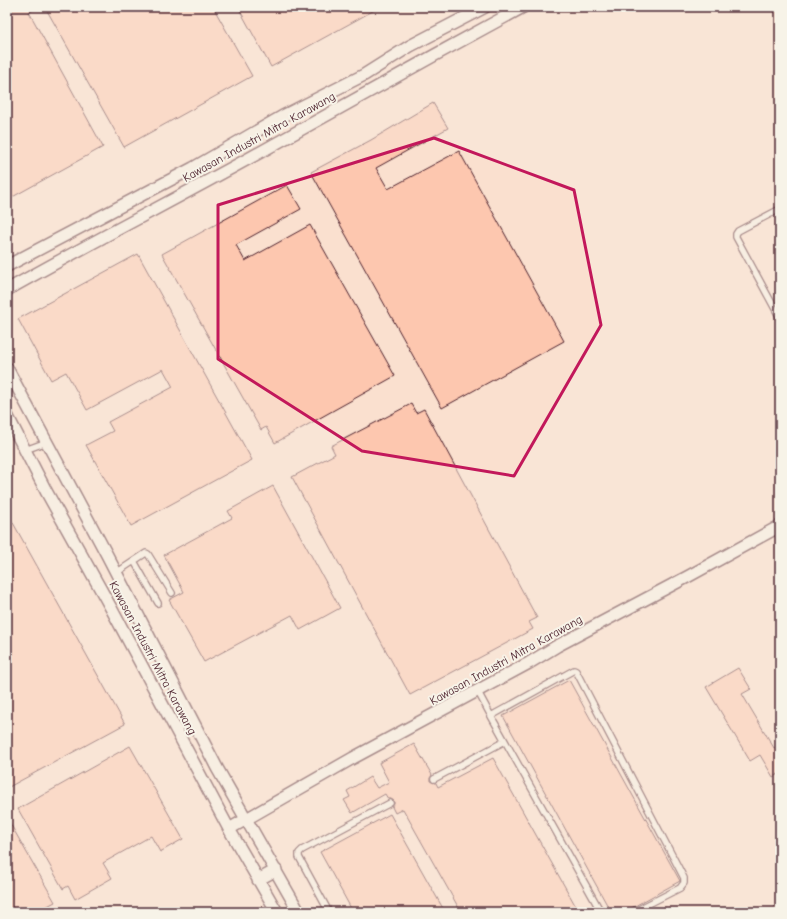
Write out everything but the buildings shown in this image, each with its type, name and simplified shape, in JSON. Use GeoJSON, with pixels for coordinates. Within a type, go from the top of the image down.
{"type":"FeatureCollection","features":[{"type":"Feature","properties":{"kind":"street","name":"Kawasan Industri Mitra Karawang"},"geometry":{"type":"LineString","coordinates":[[7,266],[193,168],[283,116],[364,75],[410,46],[485,7]]}},
{"type":"Feature","properties":{"kind":"street","name":"Kawasan Industri Mitra Karawang"},"geometry":{"type":"LineString","coordinates":[[7,290],[65,257],[275,144],[420,62],[523,7]]}},
{"type":"Feature","properties":{"kind":"street","name":"Kawasan Industri Mitra Karawang"},"geometry":{"type":"LineString","coordinates":[[7,368],[116,573],[216,768],[299,912]]}},
{"type":"Feature","properties":{"kind":"street","name":"Kawasan Industri Mitra Karawang"},"geometry":{"type":"LineString","coordinates":[[7,415],[46,490],[276,912]]}},
{"type":"Feature","properties":{"kind":"street","name":"Kawasan Industri Mitra Karawang"},"geometry":{"type":"LineString","coordinates":[[247,820],[353,758],[780,526]]}},
{"type":"Feature","properties":{"kind":"street"},"geometry":{"type":"LineString","coordinates":[[230,829],[247,820]]}},
{"type":"Feature","properties":{"kind":"street"},"geometry":{"type":"LineString","coordinates":[[258,880],[276,870]]}},
{"type":"Feature","properties":{"kind":"lane"},"geometry":{"type":"LineString","coordinates":[[780,209],[738,231],[736,234],[736,237],[780,318]]}},
{"type":"Feature","properties":{"kind":"lane"},"geometry":{"type":"LineString","coordinates":[[25,450],[47,442]]}},
{"type":"Feature","properties":{"kind":"lane"},"geometry":{"type":"LineString","coordinates":[[116,573],[146,553],[172,593]]}},
{"type":"Feature","properties":{"kind":"lane"},"geometry":{"type":"LineString","coordinates":[[134,561],[158,603]]}},
{"type":"Feature","properties":{"kind":"lane"},"geometry":{"type":"LineString","coordinates":[[491,716],[574,670],[576,671],[684,878],[684,883],[680,888],[633,912]]}},
{"type":"Feature","properties":{"kind":"lane"},"geometry":{"type":"LineString","coordinates":[[477,690],[602,912]]}},
{"type":"Feature","properties":{"kind":"lane"},"geometry":{"type":"LineString","coordinates":[[434,779],[505,741]]}},
{"type":"Feature","properties":{"kind":"lane"},"geometry":{"type":"LineString","coordinates":[[329,912],[299,857],[299,854],[302,850],[390,803]]}},
{"type":"Feature","properties":{"kind":"highlighted area"},"geometry":{"type":"Polygon","coordinates":[[[434,138],[574,190],[601,325],[514,476],[362,451],[218,359],[218,205],[434,138]]]}},
{"type":"Feature","properties":{"kind":"shaded area"},"geometry":{"type":"Polygon","coordinates":[[[7,7],[780,7],[780,912],[7,912],[7,7]]]}}]}
